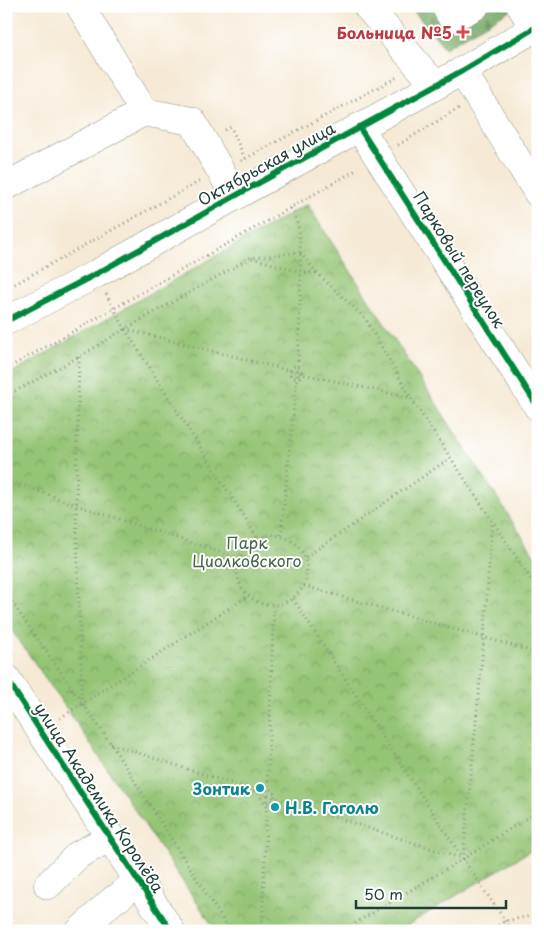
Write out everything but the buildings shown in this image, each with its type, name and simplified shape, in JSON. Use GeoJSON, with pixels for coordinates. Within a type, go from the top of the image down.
{"type":"FeatureCollection","features":[{"type":"Feature","properties":{"kind":"street"},"geometry":{"type":"LineString","coordinates":[[80,6],[144,112]]}},
{"type":"Feature","properties":{"kind":"street"},"geometry":{"type":"LineString","coordinates":[[367,6],[435,85]]}},
{"type":"Feature","properties":{"kind":"street"},"geometry":{"type":"LineString","coordinates":[[445,6],[452,18],[475,6]]}},
{"type":"Feature","properties":{"kind":"street"},"geometry":{"type":"LineString","coordinates":[[521,6],[537,26]]}},
{"type":"Feature","properties":{"kind":"street","name":"Октябрьская улица"},"geometry":{"type":"LineString","coordinates":[[6,321],[96,274],[462,71],[537,26]]}},
{"type":"Feature","properties":{"kind":"street"},"geometry":{"type":"LineString","coordinates":[[462,71],[538,193]]}},
{"type":"Feature","properties":{"kind":"street"},"geometry":{"type":"LineString","coordinates":[[6,186],[144,112],[192,121],[235,196]]}},
{"type":"Feature","properties":{"kind":"street","name":"Парковый переулок"},"geometry":{"type":"LineString","coordinates":[[360,127],[538,407]]}},
{"type":"Feature","properties":{"kind":"street","name":"улица Академика Королёва"},"geometry":{"type":"LineString","coordinates":[[6,678],[171,931]]}},
{"type":"Feature","properties":{"kind":"street"},"geometry":{"type":"LineString","coordinates":[[48,885],[78,856],[111,837]]}},
{"type":"Feature","properties":{"kind":"street"},"geometry":{"type":"LineString","coordinates":[[80,931],[138,880]]}},
{"type":"Feature","properties":{"kind":"path"},"geometry":{"type":"LineString","coordinates":[[6,369],[379,157],[478,96]]}},
{"type":"Feature","properties":{"kind":"path"},"geometry":{"type":"LineString","coordinates":[[281,535],[298,366],[301,272],[300,230],[290,208]]}},
{"type":"Feature","properties":{"kind":"path"},"geometry":{"type":"LineString","coordinates":[[6,396],[79,357],[250,258],[300,252]]}},
{"type":"Feature","properties":{"kind":"path"},"geometry":{"type":"LineString","coordinates":[[300,252],[317,274],[365,318],[411,398],[538,590]]}},
{"type":"Feature","properties":{"kind":"path"},"geometry":{"type":"LineString","coordinates":[[250,258],[301,272],[317,274]]}},
{"type":"Feature","properties":{"kind":"path"},"geometry":{"type":"LineString","coordinates":[[114,309],[257,537]]}},
{"type":"Feature","properties":{"kind":"path"},"geometry":{"type":"LineString","coordinates":[[125,329],[290,371],[411,398]]}},
{"type":"Feature","properties":{"kind":"path"},"geometry":{"type":"LineString","coordinates":[[79,357],[76,505],[82,703]]}},
{"type":"Feature","properties":{"kind":"path"},"geometry":{"type":"LineString","coordinates":[[290,371],[294,366],[298,366]]}},
{"type":"Feature","properties":{"kind":"path"},"geometry":{"type":"LineString","coordinates":[[298,366],[303,370],[303,374]]}},
{"type":"Feature","properties":{"kind":"path"},"geometry":{"type":"LineString","coordinates":[[290,371],[290,375],[296,378],[303,374]]}},
{"type":"Feature","properties":{"kind":"path"},"geometry":{"type":"LineString","coordinates":[[306,557],[450,458]]}},
{"type":"Feature","properties":{"kind":"path"},"geometry":{"type":"LineString","coordinates":[[6,479],[76,505],[238,558]]}},
{"type":"Feature","properties":{"kind":"path"},"geometry":{"type":"LineString","coordinates":[[463,859],[484,638],[492,521]]}},
{"type":"Feature","properties":{"kind":"path"},"geometry":{"type":"LineString","coordinates":[[269,534],[281,535],[296,543],[306,557],[308,572],[304,586],[293,599],[274,606],[260,604],[248,596],[240,585],[236,572],[238,558],[245,546],[257,537],[269,534]]}},
{"type":"Feature","properties":{"kind":"path"},"geometry":{"type":"LineString","coordinates":[[304,586],[538,653]]}},
{"type":"Feature","properties":{"kind":"path"},"geometry":{"type":"LineString","coordinates":[[6,594],[111,744],[230,931]]}},
{"type":"Feature","properties":{"kind":"path"},"geometry":{"type":"LineString","coordinates":[[69,712],[248,596]]}},
{"type":"Feature","properties":{"kind":"path"},"geometry":{"type":"LineString","coordinates":[[293,599],[512,931]]}},
{"type":"Feature","properties":{"kind":"path"},"geometry":{"type":"LineString","coordinates":[[262,931],[274,606]]}},
{"type":"Feature","properties":{"kind":"path"},"geometry":{"type":"LineString","coordinates":[[111,744],[463,859]]}},
{"type":"Feature","properties":{"kind":"path"},"geometry":{"type":"LineString","coordinates":[[261,793],[267,789]]}},
{"type":"Feature","properties":{"kind":"path"},"geometry":{"type":"LineString","coordinates":[[267,789],[273,792],[274,798],[272,802],[267,803]]}},
{"type":"Feature","properties":{"kind":"path"},"geometry":{"type":"LineString","coordinates":[[261,793],[262,799],[267,803]]}},
{"type":"Feature","properties":{"kind":"path"},"geometry":{"type":"LineString","coordinates":[[342,931],[463,859],[538,811]]}},
{"type":"Feature","properties":{"kind":"path"},"geometry":{"type":"LineString","coordinates":[[490,931],[505,921],[537,915],[537,931]]}},
{"type":"Feature","properties":{"kind":"green space"},"geometry":{"type":"Polygon","coordinates":[[[409,6],[517,6],[445,48],[409,6]]]}},
{"type":"Feature","properties":{"kind":"green space","name":"Парк Циолковского"},"geometry":{"type":"Polygon","coordinates":[[[307,204],[538,561],[538,846],[398,931],[216,931],[69,712],[6,622],[6,376],[307,204]]]}},
{"type":"Feature","properties":{"kind":"cycle path"},"geometry":{"type":"LineString","coordinates":[[6,321],[96,274],[462,71],[538,26]]}},
{"type":"Feature","properties":{"kind":"cycle path"},"geometry":{"type":"LineString","coordinates":[[359,127],[538,407]]}},
{"type":"Feature","properties":{"kind":"cycle path"},"geometry":{"type":"LineString","coordinates":[[6,678],[171,931]]}},
{"type":"Feature","properties":{"kind":"place","name":"Больница №5"},"geometry":{"type":"Point","coordinates":[463,32]}},
{"type":"Feature","properties":{"kind":"place","name":"Зонтик"},"geometry":{"type":"Point","coordinates":[260,788]}},
{"type":"Feature","properties":{"kind":"place","name":"Н.В. Гоголю"},"geometry":{"type":"Point","coordinates":[275,807]}}]}
